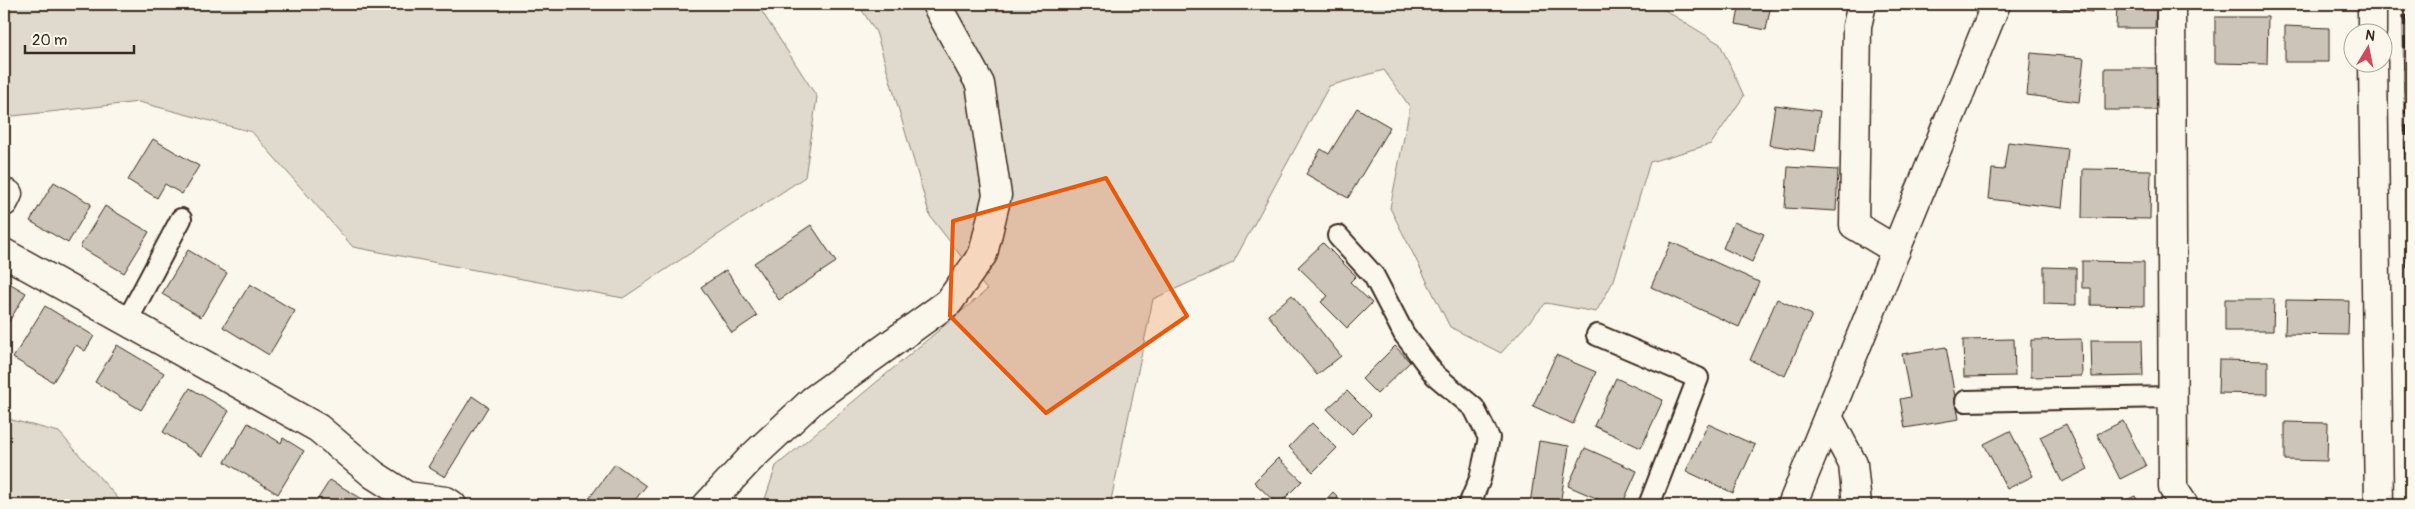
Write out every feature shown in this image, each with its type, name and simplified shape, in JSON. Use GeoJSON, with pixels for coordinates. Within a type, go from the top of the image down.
{"type":"FeatureCollection","features":[{"type":"Feature","properties":{"kind":"street"},"geometry":{"type":"LineString","coordinates":[[707,505],[750,459],[813,400],[948,302],[983,254],[996,195],[980,84],[936,4]]}},
{"type":"Feature","properties":{"kind":"street"},"geometry":{"type":"LineString","coordinates":[[1862,4],[1857,26],[1854,225],[1896,250]]}},
{"type":"Feature","properties":{"kind":"street"},"geometry":{"type":"LineString","coordinates":[[1792,505],[1996,4]]}},
{"type":"Feature","properties":{"kind":"street"},"geometry":{"type":"LineString","coordinates":[[2170,4],[2174,396],[2173,488],[2184,505]]}},
{"type":"Feature","properties":{"kind":"street"},"geometry":{"type":"LineString","coordinates":[[2372,4],[2372,22]]}},
{"type":"Feature","properties":{"kind":"street"},"geometry":{"type":"LineString","coordinates":[[2373,72],[2379,505]]}},
{"type":"Feature","properties":{"kind":"street"},"geometry":{"type":"LineString","coordinates":[[4,253],[318,428],[374,475],[407,496],[446,500],[452,505]]}},
{"type":"Feature","properties":{"kind":"street"},"geometry":{"type":"LineString","coordinates":[[1828,417],[1853,464],[1857,505]]}},
{"type":"Feature","properties":{"kind":"lane"},"geometry":{"type":"LineString","coordinates":[[126,321],[182,219]]}},
{"type":"Feature","properties":{"kind":"lane"},"geometry":{"type":"LineString","coordinates":[[1338,236],[1374,276],[1404,334],[1435,375],[1474,408],[1488,438],[1480,479],[1469,505]]}},
{"type":"Feature","properties":{"kind":"lane"},"geometry":{"type":"LineString","coordinates":[[1597,335],[1698,378],[1648,505]]}},
{"type":"Feature","properties":{"kind":"lane"},"geometry":{"type":"LineString","coordinates":[[1966,401],[2174,396]]}},
{"type":"Feature","properties":{"kind":"highlighted area"},"geometry":{"type":"Polygon","coordinates":[[[1106,178],[1187,316],[1046,413],[950,316],[953,221],[1106,178]]]}},
{"type":"Feature","properties":{"kind":"shaded area"},"geometry":{"type":"Polygon","coordinates":[[[4,4],[757,4],[817,97],[805,177],[623,298],[353,247],[252,132],[139,102],[4,117],[4,4]]]}},
{"type":"Feature","properties":{"kind":"shaded area"},"geometry":{"type":"Polygon","coordinates":[[[858,4],[1655,4],[1720,44],[1744,96],[1711,144],[1650,162],[1614,280],[1596,312],[1546,303],[1501,353],[1450,327],[1390,208],[1410,107],[1384,70],[1329,86],[1233,263],[1153,299],[1110,505],[763,505],[776,466],[987,290],[930,216],[876,32],[858,4]]]}},
{"type":"Feature","properties":{"kind":"shaded area"},"geometry":{"type":"Polygon","coordinates":[[[4,418],[59,432],[124,505],[4,505],[4,418]]]}},
{"type":"Feature","properties":{"kind":"building"},"geometry":{"type":"Polygon","coordinates":[[[1740,4],[1771,4],[1766,30],[1736,24],[1740,4]]]}},
{"type":"Feature","properties":{"kind":"building"},"geometry":{"type":"Polygon","coordinates":[[[2060,4],[2092,4],[2092,12],[2060,8],[2060,4]]]}},
{"type":"Feature","properties":{"kind":"building"},"geometry":{"type":"Polygon","coordinates":[[[2117,4],[2156,4],[2155,28],[2116,28],[2117,4]]]}},
{"type":"Feature","properties":{"kind":"building"},"geometry":{"type":"Polygon","coordinates":[[[2215,17],[2268,17],[2267,64],[2215,63],[2215,17]]]}},
{"type":"Feature","properties":{"kind":"building"},"geometry":{"type":"Polygon","coordinates":[[[2285,26],[2329,28],[2329,62],[2285,62],[2285,26]]]}},
{"type":"Feature","properties":{"kind":"building"},"geometry":{"type":"Polygon","coordinates":[[[2031,53],[2084,58],[2079,102],[2027,95],[2031,53]]]}},
{"type":"Feature","properties":{"kind":"building"},"geometry":{"type":"Polygon","coordinates":[[[2105,68],[2158,68],[2157,110],[2105,110],[2105,68]]]}},
{"type":"Feature","properties":{"kind":"building"},"geometry":{"type":"Polygon","coordinates":[[[1775,105],[1820,111],[1815,151],[1769,145],[1775,105]]]}},
{"type":"Feature","properties":{"kind":"building"},"geometry":{"type":"Polygon","coordinates":[[[1357,108],[1390,127],[1348,198],[1306,174],[1321,149],[1329,154],[1357,108]]]}},
{"type":"Feature","properties":{"kind":"building"},"geometry":{"type":"Polygon","coordinates":[[[153,139],[199,166],[182,194],[165,184],[157,198],[128,180],[153,139]]]}},
{"type":"Feature","properties":{"kind":"building"},"geometry":{"type":"Polygon","coordinates":[[[2008,142],[2068,149],[2062,208],[1989,199],[1992,169],[2004,170],[2008,142]]]}},
{"type":"Feature","properties":{"kind":"building"},"geometry":{"type":"Polygon","coordinates":[[[1788,167],[1838,170],[1836,211],[1785,208],[1788,167]]]}},
{"type":"Feature","properties":{"kind":"building"},"geometry":{"type":"Polygon","coordinates":[[[2083,169],[2151,170],[2150,219],[2082,218],[2083,169]]]}},
{"type":"Feature","properties":{"kind":"building"},"geometry":{"type":"Polygon","coordinates":[[[54,182],[91,204],[68,243],[30,221],[54,182]]]}},
{"type":"Feature","properties":{"kind":"building"},"geometry":{"type":"Polygon","coordinates":[[[105,206],[149,232],[124,273],[80,247],[105,206]]]}},
{"type":"Feature","properties":{"kind":"building"},"geometry":{"type":"Polygon","coordinates":[[[1734,222],[1764,234],[1752,262],[1723,248],[1734,222]]]}},
{"type":"Feature","properties":{"kind":"building"},"geometry":{"type":"Polygon","coordinates":[[[811,225],[836,262],[779,300],[754,263],[811,225]]]}},
{"type":"Feature","properties":{"kind":"building"},"geometry":{"type":"Polygon","coordinates":[[[1671,242],[1759,282],[1739,327],[1651,287],[1671,242]]]}},
{"type":"Feature","properties":{"kind":"building"},"geometry":{"type":"Polygon","coordinates":[[[1323,243],[1356,276],[1350,282],[1372,303],[1347,328],[1321,302],[1328,296],[1298,267],[1323,243]]]}},
{"type":"Feature","properties":{"kind":"building"},"geometry":{"type":"Polygon","coordinates":[[[188,250],[227,273],[201,317],[162,294],[188,250]]]}},
{"type":"Feature","properties":{"kind":"building"},"geometry":{"type":"Polygon","coordinates":[[[2082,261],[2144,262],[2144,306],[2091,305],[2091,288],[2082,288],[2082,261]]]}},
{"type":"Feature","properties":{"kind":"building"},"geometry":{"type":"Polygon","coordinates":[[[2044,267],[2076,268],[2076,305],[2044,304],[2044,267]]]}},
{"type":"Feature","properties":{"kind":"building"},"geometry":{"type":"Polygon","coordinates":[[[726,270],[757,316],[732,333],[701,287],[726,270]]]}},
{"type":"Feature","properties":{"kind":"building"},"geometry":{"type":"Polygon","coordinates":[[[4,280],[26,293],[4,330],[4,280]]]}},
{"type":"Feature","properties":{"kind":"building"},"geometry":{"type":"Polygon","coordinates":[[[250,284],[295,311],[269,355],[223,327],[250,284]]]}},
{"type":"Feature","properties":{"kind":"building"},"geometry":{"type":"Polygon","coordinates":[[[1292,295],[1341,356],[1317,375],[1268,315],[1292,295]]]}},
{"type":"Feature","properties":{"kind":"building"},"geometry":{"type":"Polygon","coordinates":[[[1777,299],[1812,315],[1785,376],[1750,360],[1777,299]]]}},
{"type":"Feature","properties":{"kind":"building"},"geometry":{"type":"Polygon","coordinates":[[[2225,299],[2274,299],[2273,331],[2225,331],[2225,299]]]}},
{"type":"Feature","properties":{"kind":"building"},"geometry":{"type":"Polygon","coordinates":[[[2286,300],[2349,301],[2348,335],[2285,334],[2286,300]]]}},
{"type":"Feature","properties":{"kind":"building"},"geometry":{"type":"Polygon","coordinates":[[[45,306],[94,336],[85,351],[76,345],[53,382],[13,358],[45,306]]]}},
{"type":"Feature","properties":{"kind":"building"},"geometry":{"type":"Polygon","coordinates":[[[2014,339],[2015,376],[1964,377],[1963,340],[2014,339]]]}},
{"type":"Feature","properties":{"kind":"building"},"geometry":{"type":"Polygon","coordinates":[[[2081,339],[2082,376],[2031,377],[2031,340],[2081,339]]]}},
{"type":"Feature","properties":{"kind":"building"},"geometry":{"type":"Polygon","coordinates":[[[2091,340],[2142,340],[2143,376],[2092,377],[2091,340]]]}},
{"type":"Feature","properties":{"kind":"building"},"geometry":{"type":"Polygon","coordinates":[[[117,345],[164,373],[141,410],[95,382],[117,345]]]}},
{"type":"Feature","properties":{"kind":"building"},"geometry":{"type":"Polygon","coordinates":[[[1395,346],[1410,362],[1377,394],[1362,379],[1395,346]]]}},
{"type":"Feature","properties":{"kind":"building"},"geometry":{"type":"Polygon","coordinates":[[[1946,347],[1959,419],[1905,428],[1900,399],[1910,397],[1902,354],[1946,347]]]}},
{"type":"Feature","properties":{"kind":"building"},"geometry":{"type":"Polygon","coordinates":[[[1556,355],[1596,372],[1573,424],[1533,406],[1556,355]]]}},
{"type":"Feature","properties":{"kind":"building"},"geometry":{"type":"Polygon","coordinates":[[[2219,360],[2268,361],[2268,394],[2218,393],[2219,360]]]}},
{"type":"Feature","properties":{"kind":"building"},"geometry":{"type":"Polygon","coordinates":[[[1616,378],[1663,400],[1641,448],[1594,426],[1616,378]]]}},
{"type":"Feature","properties":{"kind":"building"},"geometry":{"type":"Polygon","coordinates":[[[190,388],[229,411],[202,456],[163,432],[190,388]]]}},
{"type":"Feature","properties":{"kind":"building"},"geometry":{"type":"Polygon","coordinates":[[[1347,391],[1371,415],[1352,434],[1327,409],[1347,391]]]}},
{"type":"Feature","properties":{"kind":"building"},"geometry":{"type":"Polygon","coordinates":[[[472,396],[488,407],[445,477],[428,467],[472,396]]]}},
{"type":"Feature","properties":{"kind":"building"},"geometry":{"type":"Polygon","coordinates":[[[2123,421],[2146,466],[2120,479],[2097,434],[2123,421]]]}},
{"type":"Feature","properties":{"kind":"building"},"geometry":{"type":"Polygon","coordinates":[[[2285,422],[2328,423],[2327,461],[2285,460],[2285,422]]]}},
{"type":"Feature","properties":{"kind":"building"},"geometry":{"type":"Polygon","coordinates":[[[248,423],[281,443],[283,438],[304,451],[278,494],[225,462],[248,423]]]}},
{"type":"Feature","properties":{"kind":"building"},"geometry":{"type":"Polygon","coordinates":[[[1312,423],[1337,448],[1313,472],[1289,447],[1312,423]]]}},
{"type":"Feature","properties":{"kind":"building"},"geometry":{"type":"Polygon","coordinates":[[[1708,424],[1755,445],[1733,493],[1686,471],[1708,424]]]}},
{"type":"Feature","properties":{"kind":"building"},"geometry":{"type":"Polygon","coordinates":[[[2066,424],[2088,469],[2062,482],[2040,437],[2066,424]]]}},
{"type":"Feature","properties":{"kind":"building"},"geometry":{"type":"Polygon","coordinates":[[[2010,431],[2033,476],[2007,489],[1984,444],[2010,431]]]}},
{"type":"Feature","properties":{"kind":"building"},"geometry":{"type":"Polygon","coordinates":[[[1539,441],[1569,446],[1560,505],[1501,505],[1502,500],[1530,504],[1539,441]]]}},
{"type":"Feature","properties":{"kind":"building"},"geometry":{"type":"Polygon","coordinates":[[[1585,448],[1637,471],[1622,505],[1612,505],[1568,486],[1585,448]]]}},
{"type":"Feature","properties":{"kind":"building"},"geometry":{"type":"Polygon","coordinates":[[[1278,458],[1302,481],[1278,505],[1254,482],[1278,458]]]}},
{"type":"Feature","properties":{"kind":"building"},"geometry":{"type":"Polygon","coordinates":[[[615,464],[646,486],[631,505],[584,505],[615,464]]]}},
{"type":"Feature","properties":{"kind":"building"},"geometry":{"type":"Polygon","coordinates":[[[330,480],[364,500],[361,505],[314,505],[330,480]]]}},
{"type":"Feature","properties":{"kind":"building"},"geometry":{"type":"Polygon","coordinates":[[[1333,492],[1346,505],[1321,505],[1333,492]]]}},
{"type":"Feature","properties":{"kind":"building"},"geometry":{"type":"Polygon","coordinates":[[[2135,496],[2140,505],[2116,505],[2135,496]]]}},
{"type":"Feature","properties":{"kind":"railway"},"geometry":{"type":"LineString","coordinates":[[2405,4],[2411,495]]}}]}
